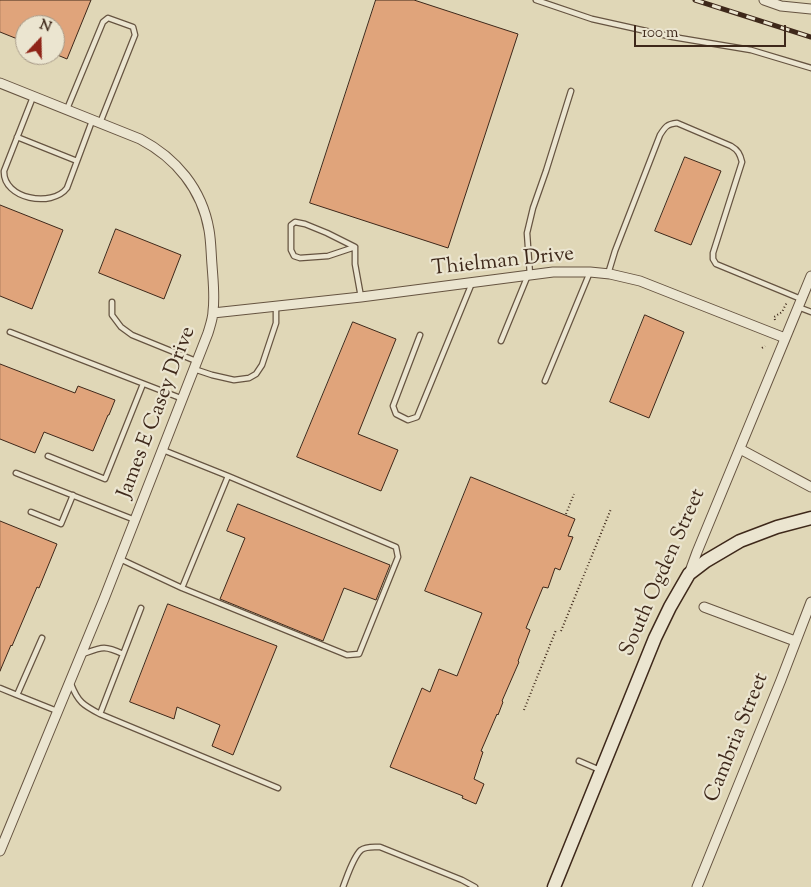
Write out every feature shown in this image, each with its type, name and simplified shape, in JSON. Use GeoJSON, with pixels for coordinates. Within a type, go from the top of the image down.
{"type":"FeatureCollection","features":[{"type":"Feature","properties":{"kind":"street"},"geometry":{"type":"LineString","coordinates":[[764,0],[781,6],[811,9]]}},
{"type":"Feature","properties":{"kind":"street","name":"James E Casey Drive"},"geometry":{"type":"LineString","coordinates":[[0,83],[140,139],[152,145],[166,156],[187,178],[199,196],[205,213],[209,231],[214,298],[213,313],[208,333],[183,399],[82,654],[3,834],[0,851]]}},
{"type":"Feature","properties":{"kind":"street","name":"Thielman Drive"},"geometry":{"type":"LineString","coordinates":[[213,313],[361,297],[553,272],[590,272],[640,281],[785,338]]}},
{"type":"Feature","properties":{"kind":"street","name":"South Ogden Street"},"geometry":{"type":"LineString","coordinates":[[554,887],[655,638],[689,574],[811,276]]}},
{"type":"Feature","properties":{"kind":"street"},"geometry":{"type":"LineString","coordinates":[[740,449],[811,487]]}},
{"type":"Feature","properties":{"kind":"street"},"geometry":{"type":"LineString","coordinates":[[689,574],[740,541],[777,527],[811,518]]}},
{"type":"Feature","properties":{"kind":"street","name":"Cambria Street"},"geometry":{"type":"LineString","coordinates":[[696,887],[811,602]]}},
{"type":"Feature","properties":{"kind":"street"},"geometry":{"type":"LineString","coordinates":[[704,607],[795,642]]}},
{"type":"Feature","properties":{"kind":"lane"},"geometry":{"type":"LineString","coordinates":[[536,0],[592,19],[673,37],[750,50],[811,68]]}},
{"type":"Feature","properties":{"kind":"lane"},"geometry":{"type":"LineString","coordinates":[[33,97],[4,171],[4,176],[10,187],[17,193],[25,197],[43,199],[58,195],[67,188],[77,161],[135,35],[133,27],[108,18],[103,22],[66,110]]}},
{"type":"Feature","properties":{"kind":"lane"},"geometry":{"type":"LineString","coordinates":[[501,341],[529,275],[528,233],[533,208],[571,91]]}},
{"type":"Feature","properties":{"kind":"lane"},"geometry":{"type":"LineString","coordinates":[[608,274],[660,135],[669,124],[677,123],[731,146],[741,155],[742,162],[713,253],[713,259],[716,264],[800,303],[811,312]]}},
{"type":"Feature","properties":{"kind":"lane"},"geometry":{"type":"LineString","coordinates":[[17,138],[77,161]]}},
{"type":"Feature","properties":{"kind":"lane"},"geometry":{"type":"LineString","coordinates":[[295,222],[305,224],[355,247],[328,256],[300,258],[294,256],[291,250],[291,225],[295,222]]}},
{"type":"Feature","properties":{"kind":"lane"},"geometry":{"type":"LineString","coordinates":[[355,247],[355,264],[361,297]]}},
{"type":"Feature","properties":{"kind":"lane"},"geometry":{"type":"LineString","coordinates":[[545,381],[590,272]]}},
{"type":"Feature","properties":{"kind":"lane"},"geometry":{"type":"LineString","coordinates":[[420,335],[393,406],[396,414],[408,420],[417,417],[472,283]]}},
{"type":"Feature","properties":{"kind":"lane"},"geometry":{"type":"LineString","coordinates":[[112,302],[112,315],[121,327],[132,335],[196,365],[212,375],[234,380],[249,378],[256,374],[262,365],[276,323],[276,306]]}},
{"type":"Feature","properties":{"kind":"lane"},"geometry":{"type":"LineString","coordinates":[[10,332],[183,399]]}},
{"type":"Feature","properties":{"kind":"lane"},"geometry":{"type":"LineString","coordinates":[[48,456],[105,479],[143,384]]}},
{"type":"Feature","properties":{"kind":"lane"},"geometry":{"type":"LineString","coordinates":[[120,559],[182,588],[347,655],[359,654],[398,557],[396,547],[163,450]]}},
{"type":"Feature","properties":{"kind":"lane"},"geometry":{"type":"LineString","coordinates":[[16,473],[135,520]]}},
{"type":"Feature","properties":{"kind":"lane"},"geometry":{"type":"LineString","coordinates":[[182,588],[228,476]]}},
{"type":"Feature","properties":{"kind":"lane"},"geometry":{"type":"LineString","coordinates":[[31,512],[61,524],[73,495]]}},
{"type":"Feature","properties":{"kind":"lane"},"geometry":{"type":"LineString","coordinates":[[100,714],[141,608]]}},
{"type":"Feature","properties":{"kind":"lane"},"geometry":{"type":"LineString","coordinates":[[17,695],[42,638]]}},
{"type":"Feature","properties":{"kind":"lane"},"geometry":{"type":"LineString","coordinates":[[82,654],[102,647],[109,647],[123,654]]}},
{"type":"Feature","properties":{"kind":"lane"},"geometry":{"type":"LineString","coordinates":[[70,683],[82,704],[100,714],[278,788]]}},
{"type":"Feature","properties":{"kind":"lane"},"geometry":{"type":"LineString","coordinates":[[0,688],[58,711]]}},
{"type":"Feature","properties":{"kind":"lane"},"geometry":{"type":"LineString","coordinates":[[578,761],[601,770]]}},
{"type":"Feature","properties":{"kind":"lane"},"geometry":{"type":"LineString","coordinates":[[343,887],[361,850],[373,846],[380,847],[475,887]]}},
{"type":"Feature","properties":{"kind":"path"},"geometry":{"type":"LineString","coordinates":[[775,320],[774,317],[783,309]]}},
{"type":"Feature","properties":{"kind":"path"},"geometry":{"type":"LineString","coordinates":[[566,514],[574,494]]}},
{"type":"Feature","properties":{"kind":"path"},"geometry":{"type":"LineString","coordinates":[[560,631],[611,509]]}},
{"type":"Feature","properties":{"kind":"path"},"geometry":{"type":"LineString","coordinates":[[524,710],[556,630]]}},
{"type":"Feature","properties":{"kind":"building"},"geometry":{"type":"Polygon","coordinates":[[[0,0],[91,0],[67,59],[65,58],[65,15],[15,15],[15,38],[0,32],[0,0]]]}},
{"type":"Feature","properties":{"kind":"building"},"geometry":{"type":"Polygon","coordinates":[[[376,0],[414,0],[518,34],[448,248],[310,203],[376,0]]]}},
{"type":"Feature","properties":{"kind":"building"},"geometry":{"type":"Polygon","coordinates":[[[685,157],[721,171],[691,245],[655,231],[685,157]]]}},
{"type":"Feature","properties":{"kind":"building"},"geometry":{"type":"Polygon","coordinates":[[[0,205],[63,230],[32,309],[0,296],[0,205]]]}},
{"type":"Feature","properties":{"kind":"building"},"geometry":{"type":"Polygon","coordinates":[[[116,229],[181,255],[164,299],[99,273],[116,229]]]}},
{"type":"Feature","properties":{"kind":"building"},"geometry":{"type":"Polygon","coordinates":[[[645,315],[684,332],[649,418],[610,402],[645,315]]]}},
{"type":"Feature","properties":{"kind":"building"},"geometry":{"type":"Polygon","coordinates":[[[353,322],[396,339],[358,434],[398,450],[381,491],[297,457],[353,322]]]}},
{"type":"Feature","properties":{"kind":"building"},"geometry":{"type":"Polygon","coordinates":[[[0,364],[75,393],[78,386],[115,400],[93,451],[44,432],[35,453],[0,439],[0,364]]]}},
{"type":"Feature","properties":{"kind":"building"},"geometry":{"type":"Polygon","coordinates":[[[471,477],[575,519],[568,536],[573,537],[560,570],[555,568],[548,588],[543,587],[526,628],[530,630],[519,662],[481,751],[483,752],[474,779],[484,784],[476,804],[462,798],[463,796],[390,767],[422,688],[430,692],[439,669],[457,676],[482,613],[425,591],[471,477]]]}},
{"type":"Feature","properties":{"kind":"building"},"geometry":{"type":"Polygon","coordinates":[[[238,504],[390,565],[376,600],[344,588],[323,641],[220,599],[245,538],[227,531],[238,504]]]}},
{"type":"Feature","properties":{"kind":"building"},"geometry":{"type":"Polygon","coordinates":[[[0,521],[57,544],[39,588],[37,587],[0,671],[0,521]]]}},
{"type":"Feature","properties":{"kind":"building"},"geometry":{"type":"Polygon","coordinates":[[[168,604],[277,646],[233,755],[212,746],[220,725],[177,707],[174,719],[130,702],[168,604]]]}},
{"type":"Feature","properties":{"kind":"railway"},"geometry":{"type":"LineString","coordinates":[[695,0],[811,37]]}}]}
